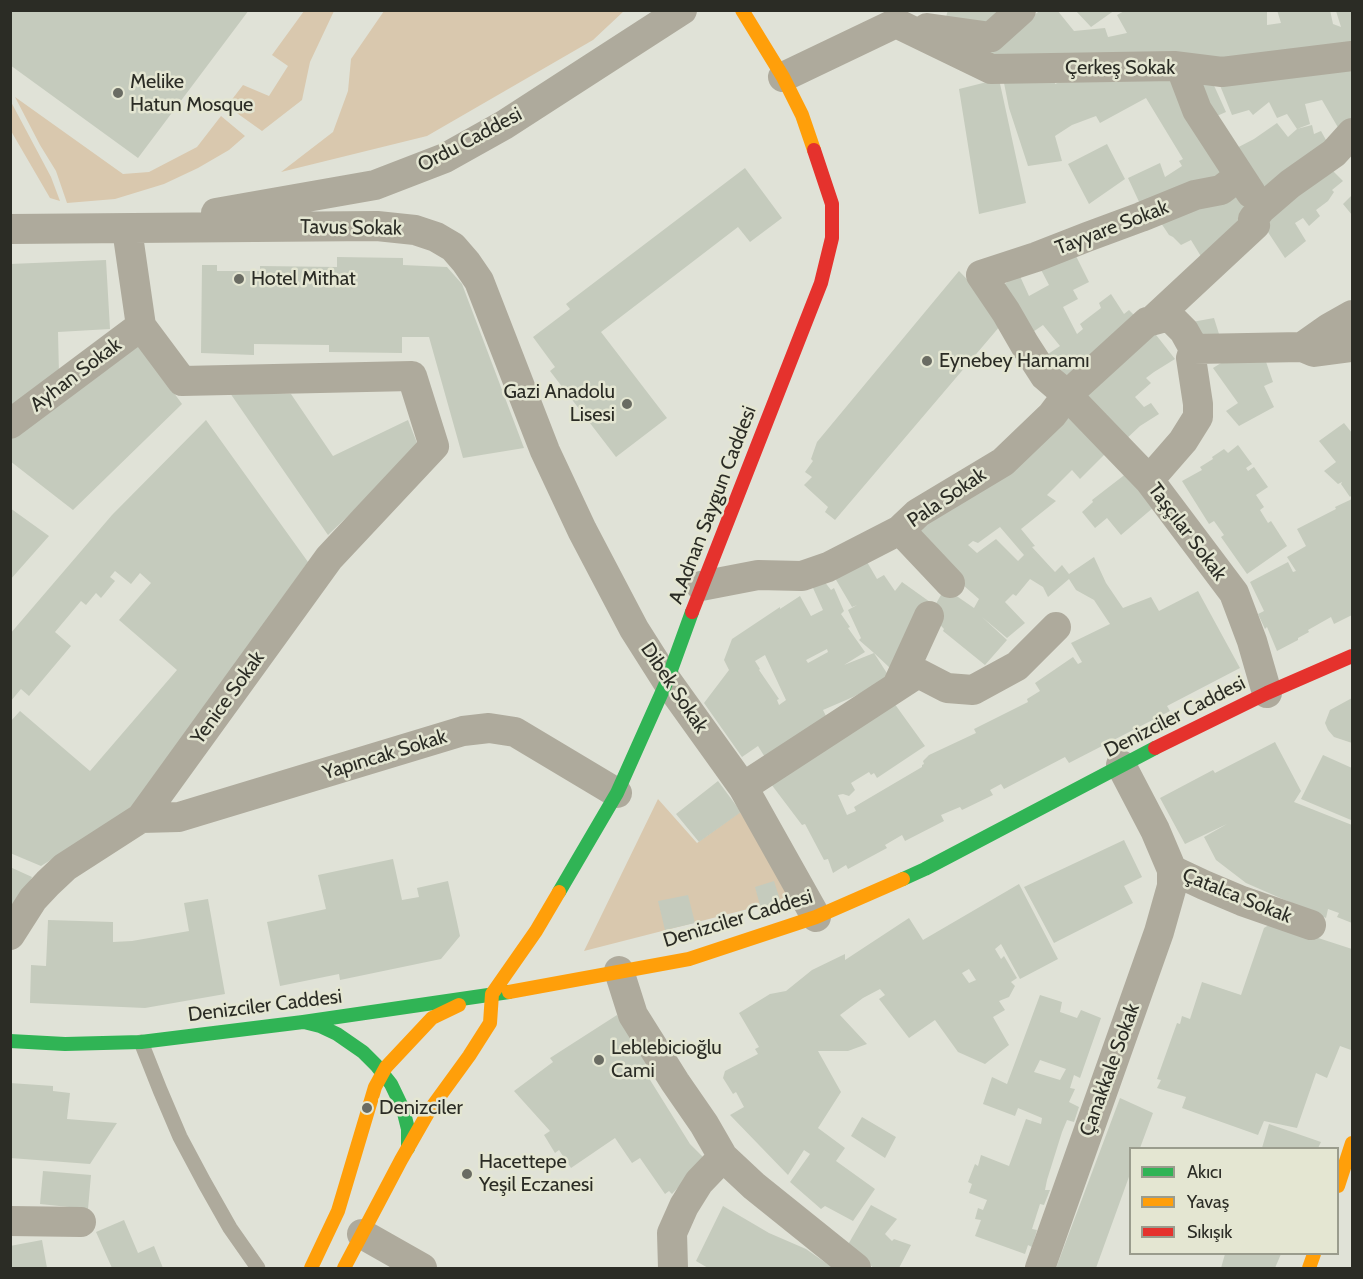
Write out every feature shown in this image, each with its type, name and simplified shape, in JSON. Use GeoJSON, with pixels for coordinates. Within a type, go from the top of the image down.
{"type":"FeatureCollection","features":[{"type":"Feature","properties":{"kind":"main road","name":"A.Adnan Saygun Caddesi"},"geometry":{"type":"LineString","coordinates":[[492,994],[536,931],[617,793],[666,681],[701,586],[821,283],[832,238],[832,204],[802,115],[783,77],[742,10]]}},
{"type":"Feature","properties":{"kind":"main road","name":"Denizciler Caddesi"},"geometry":{"type":"LineString","coordinates":[[10,1041],[65,1044],[141,1042],[303,1022],[532,989],[689,959],[816,917],[925,869],[1121,765],[1267,693],[1353,656]]}},
{"type":"Feature","properties":{"kind":"main road"},"geometry":{"type":"LineString","coordinates":[[311,1269],[338,1211],[367,1108],[375,1086],[386,1067],[432,1018],[452,1007],[492,994],[490,1023],[429,1112],[344,1269]]}},
{"type":"Feature","properties":{"kind":"main road"},"geometry":{"type":"LineString","coordinates":[[303,1022],[320,1026],[337,1034],[363,1052],[376,1065],[391,1084],[403,1109],[408,1129],[408,1148]]}},
{"type":"Feature","properties":{"kind":"main road"},"geometry":{"type":"LineString","coordinates":[[1339,1183],[1353,1143]]}},
{"type":"Feature","properties":{"kind":"street","name":"Ordu Caddesi"},"geometry":{"type":"LineString","coordinates":[[127,229],[375,185],[445,158],[504,125],[682,10]]}},
{"type":"Feature","properties":{"kind":"street"},"geometry":{"type":"LineString","coordinates":[[783,77],[896,23],[991,38],[1021,10]]}},
{"type":"Feature","properties":{"kind":"street","name":"Çerkeş Sokak"},"geometry":{"type":"LineString","coordinates":[[896,23],[991,69],[1174,66],[1221,72],[1353,56]]}},
{"type":"Feature","properties":{"kind":"street"},"geometry":{"type":"LineString","coordinates":[[1181,68],[1197,110],[1261,209]]}},
{"type":"Feature","properties":{"kind":"street","name":"Pala Sokak"},"geometry":{"type":"LineString","coordinates":[[701,586],[758,575],[802,576],[828,567],[900,530],[918,513],[1003,462],[1052,415],[1067,395],[1208,270],[1255,225],[1253,219],[1261,209],[1290,184],[1334,153],[1353,133]]}},
{"type":"Feature","properties":{"kind":"street","name":"Tayyare Sokak"},"geometry":{"type":"LineString","coordinates":[[981,275],[1036,257],[1195,195],[1221,190],[1239,176]]}},
{"type":"Feature","properties":{"kind":"street","name":"Tavus Sokak"},"geometry":{"type":"LineString","coordinates":[[127,229],[377,226],[415,230],[436,237],[453,247],[479,281],[545,451]]}},
{"type":"Feature","properties":{"kind":"street"},"geometry":{"type":"LineString","coordinates":[[10,229],[127,229],[141,326]]}},
{"type":"Feature","properties":{"kind":"street","name":"Taşçılar Sokak"},"geometry":{"type":"LineString","coordinates":[[981,275],[1045,376],[1067,395],[1149,480],[1234,593],[1252,641],[1267,693]]}},
{"type":"Feature","properties":{"kind":"street"},"geometry":{"type":"LineString","coordinates":[[1302,347],[1353,315]]}},
{"type":"Feature","properties":{"kind":"street"},"geometry":{"type":"LineString","coordinates":[[1149,480],[1183,441],[1197,417],[1198,404],[1191,358],[1194,349],[1184,331],[1168,316],[1150,321]]}},
{"type":"Feature","properties":{"kind":"street","name":"Yenice Sokak"},"geometry":{"type":"LineString","coordinates":[[10,935],[33,899],[65,867],[141,818],[329,558],[434,446],[412,376],[182,381],[141,326]]}},
{"type":"Feature","properties":{"kind":"street","name":"Ayhan Sokak"},"geometry":{"type":"LineString","coordinates":[[10,423],[141,326]]}},
{"type":"Feature","properties":{"kind":"street"},"geometry":{"type":"LineString","coordinates":[[1194,349],[1302,347],[1314,352],[1353,347]]}},
{"type":"Feature","properties":{"kind":"street","name":"Dibek Sokak"},"geometry":{"type":"LineString","coordinates":[[545,451],[582,530],[630,622],[666,681],[743,787],[816,917]]}},
{"type":"Feature","properties":{"kind":"street"},"geometry":{"type":"LineString","coordinates":[[900,530],[950,583]]}},
{"type":"Feature","properties":{"kind":"street"},"geometry":{"type":"LineString","coordinates":[[897,686],[929,616]]}},
{"type":"Feature","properties":{"kind":"street"},"geometry":{"type":"LineString","coordinates":[[743,787],[918,673],[947,688],[973,690],[1017,666],[1056,627]]}},
{"type":"Feature","properties":{"kind":"street","name":"Yapıncak Sokak"},"geometry":{"type":"LineString","coordinates":[[141,818],[179,817],[463,731],[489,728],[515,732],[617,793]]}},
{"type":"Feature","properties":{"kind":"street","name":"Çatalca Sokak"},"geometry":{"type":"LineString","coordinates":[[1121,765],[1155,830],[1172,870],[1242,901],[1311,925]]}},
{"type":"Feature","properties":{"kind":"street","name":"Çanakkale Sokak"},"geometry":{"type":"LineString","coordinates":[[1040,1269],[1159,932],[1172,886],[1172,870]]}},
{"type":"Feature","properties":{"kind":"street"},"geometry":{"type":"LineString","coordinates":[[619,971],[633,1015],[723,1157],[754,1186],[856,1269]]}},
{"type":"Feature","properties":{"kind":"street"},"geometry":{"type":"LineString","coordinates":[[673,1269],[672,1233],[684,1206],[699,1182],[723,1157]]}},
{"type":"Feature","properties":{"kind":"street"},"geometry":{"type":"LineString","coordinates":[[10,1221],[81,1222]]}},
{"type":"Feature","properties":{"kind":"street"},"geometry":{"type":"LineString","coordinates":[[362,1234],[422,1269]]}},
{"type":"Feature","properties":{"kind":"lane"},"geometry":{"type":"LineString","coordinates":[[141,1042],[180,1137],[230,1228],[258,1269]]}},
{"type":"Feature","properties":{"kind":"shaded area"},"geometry":{"type":"Polygon","coordinates":[[[304,11],[334,11],[310,62],[302,100],[262,131],[227,106],[243,85],[269,96],[288,66],[272,55],[304,11]]]}},
{"type":"Feature","properties":{"kind":"shaded area"},"geometry":{"type":"Polygon","coordinates":[[[384,11],[624,11],[593,40],[427,136],[281,172],[333,132],[348,91],[351,59],[384,11]]]}},
{"type":"Feature","properties":{"kind":"shaded area"},"geometry":{"type":"Polygon","coordinates":[[[15,97],[123,174],[149,172],[197,147],[221,116],[245,136],[229,150],[164,184],[115,199],[67,203],[56,171],[15,97]]]}},
{"type":"Feature","properties":{"kind":"shaded area"},"geometry":{"type":"Polygon","coordinates":[[[10,100],[51,177],[60,201],[50,198],[11,131],[10,100]]]}},
{"type":"Feature","properties":{"kind":"shaded area"},"geometry":{"type":"Polygon","coordinates":[[[658,799],[697,843],[740,812],[795,897],[584,951],[658,799]]]}},
{"type":"Feature","properties":{"kind":"building","name":"Melike Hatun Mosque"},"geometry":{"type":"Polygon","coordinates":[[[10,10],[249,10],[138,158],[10,65],[10,10]]]}},
{"type":"Feature","properties":{"kind":"building"},"geometry":{"type":"Polygon","coordinates":[[[948,10],[1006,10],[985,46],[944,24],[948,10]]]}},
{"type":"Feature","properties":{"kind":"building"},"geometry":{"type":"Polygon","coordinates":[[[1041,10],[1057,10],[1074,31],[1105,28],[1108,37],[1127,33],[1117,15],[1126,10],[1267,10],[1267,25],[1281,23],[1277,10],[1330,10],[1333,24],[1341,27],[1336,11],[1352,10],[1352,51],[1327,54],[1052,63],[1055,84],[1073,77],[1177,72],[1235,175],[1141,206],[1128,178],[1160,163],[1165,177],[1182,166],[1179,161],[1183,159],[1146,98],[1100,123],[1096,116],[1072,125],[1055,136],[1062,161],[1028,166],[1009,108],[1002,73],[985,50],[1041,10]]]}},
{"type":"Feature","properties":{"kind":"building"},"geometry":{"type":"Polygon","coordinates":[[[1075,10],[1115,10],[1091,27],[1075,10]]]}},
{"type":"Feature","properties":{"kind":"building"},"geometry":{"type":"Polygon","coordinates":[[[1352,63],[1352,125],[1343,136],[1322,100],[1305,104],[1310,124],[1297,129],[1287,114],[1277,118],[1269,102],[1253,115],[1249,110],[1232,115],[1219,83],[1352,63]]]}},
{"type":"Feature","properties":{"kind":"building"},"geometry":{"type":"Polygon","coordinates":[[[999,79],[1026,203],[979,214],[959,89],[999,79]]]}},
{"type":"Feature","properties":{"kind":"building"},"geometry":{"type":"Polygon","coordinates":[[[1212,81],[1226,112],[1210,119],[1192,82],[1212,81]]]}},
{"type":"Feature","properties":{"kind":"building"},"geometry":{"type":"Polygon","coordinates":[[[1277,123],[1288,137],[1297,129],[1312,125],[1314,134],[1321,131],[1331,149],[1258,199],[1229,152],[1254,139],[1277,123]]]}},
{"type":"Feature","properties":{"kind":"building"},"geometry":{"type":"Polygon","coordinates":[[[1107,144],[1125,179],[1089,204],[1068,164],[1107,144]]]}},
{"type":"Feature","properties":{"kind":"building"},"geometry":{"type":"Polygon","coordinates":[[[1326,164],[1343,181],[1332,190],[1334,192],[1328,201],[1316,210],[1320,216],[1309,226],[1303,218],[1295,223],[1306,241],[1285,258],[1258,217],[1326,164]]]}},
{"type":"Feature","properties":{"kind":"building"},"geometry":{"type":"Polygon","coordinates":[[[745,168],[782,218],[750,242],[738,227],[601,332],[667,418],[616,457],[550,371],[555,367],[533,337],[570,309],[566,304],[745,168]]]}},
{"type":"Feature","properties":{"kind":"building"},"geometry":{"type":"Polygon","coordinates":[[[1241,184],[1258,213],[1205,263],[1191,240],[1181,245],[1169,235],[1157,217],[1241,184]]]}},
{"type":"Feature","properties":{"kind":"building"},"geometry":{"type":"Polygon","coordinates":[[[1352,195],[1352,215],[1343,204],[1352,195]]]}},
{"type":"Feature","properties":{"kind":"building"},"geometry":{"type":"Polygon","coordinates":[[[1074,252],[1089,282],[1073,290],[1078,299],[1063,307],[1077,334],[1083,329],[1080,324],[1101,308],[1099,303],[1111,294],[1124,314],[1129,310],[1138,319],[1084,364],[1076,355],[1066,362],[1073,370],[1066,376],[1048,354],[1060,346],[1043,325],[1027,336],[996,290],[1019,274],[1029,296],[1049,285],[1038,264],[1074,252]]]}},
{"type":"Feature","properties":{"kind":"building"},"geometry":{"type":"Polygon","coordinates":[[[337,257],[403,258],[403,265],[447,267],[462,284],[524,448],[463,458],[429,337],[402,337],[402,353],[329,352],[329,345],[254,344],[254,355],[201,353],[202,265],[217,265],[217,271],[260,271],[260,266],[337,267],[337,257]]]}},
{"type":"Feature","properties":{"kind":"building"},"geometry":{"type":"Polygon","coordinates":[[[106,260],[110,329],[58,332],[59,374],[10,412],[10,264],[106,260]]]}},
{"type":"Feature","properties":{"kind":"building","name":"Eynebey Hamamı"},"geometry":{"type":"Polygon","coordinates":[[[959,271],[1006,319],[835,520],[825,512],[828,507],[804,485],[812,477],[805,472],[813,461],[811,459],[817,442],[959,271]]]}},
{"type":"Feature","properties":{"kind":"building"},"geometry":{"type":"Polygon","coordinates":[[[1214,318],[1219,334],[1197,335],[1192,322],[1214,318]]]}},
{"type":"Feature","properties":{"kind":"building"},"geometry":{"type":"Polygon","coordinates":[[[1153,331],[1175,359],[1146,378],[1151,383],[1135,397],[1144,407],[1151,403],[1159,414],[1140,426],[1124,441],[1082,395],[1153,331]]]}},
{"type":"Feature","properties":{"kind":"building"},"geometry":{"type":"Polygon","coordinates":[[[137,342],[182,404],[73,510],[10,461],[10,438],[137,342]]]}},
{"type":"Feature","properties":{"kind":"building"},"geometry":{"type":"Polygon","coordinates":[[[1263,353],[1273,382],[1264,386],[1274,407],[1239,426],[1226,411],[1238,403],[1213,368],[1229,358],[1263,353]]]}},
{"type":"Feature","properties":{"kind":"building"},"geometry":{"type":"Polygon","coordinates":[[[230,393],[291,394],[333,456],[408,420],[419,448],[328,535],[230,393]]]}},
{"type":"Feature","properties":{"kind":"building"},"geometry":{"type":"Polygon","coordinates":[[[1075,413],[1106,453],[1080,479],[1072,470],[1047,495],[1056,501],[1021,529],[1035,546],[1032,547],[1055,572],[1062,565],[1069,574],[1094,557],[1106,583],[1123,608],[1151,597],[1159,611],[1198,591],[1240,668],[1167,706],[1170,711],[1069,763],[1065,757],[1004,789],[1001,784],[990,790],[993,795],[962,810],[960,807],[941,815],[944,821],[905,841],[902,835],[885,845],[887,848],[848,869],[846,865],[833,873],[828,859],[824,860],[805,824],[802,825],[771,784],[889,696],[925,746],[877,778],[874,773],[871,775],[869,772],[851,783],[855,790],[849,796],[838,795],[847,815],[856,811],[854,807],[922,767],[923,761],[929,755],[976,733],[974,729],[1028,702],[1027,699],[1040,691],[1035,683],[1073,657],[1078,664],[1082,662],[1071,643],[1110,624],[1094,600],[1076,590],[1069,579],[1048,597],[1043,587],[1030,579],[1016,596],[1013,594],[1005,602],[1025,623],[1007,638],[982,617],[1007,640],[985,665],[943,631],[944,629],[930,614],[945,588],[974,608],[979,599],[956,579],[917,530],[1075,413]],[[1000,527],[978,543],[973,541],[968,545],[977,553],[996,539],[1018,561],[1024,555],[1000,527]]]}},
{"type":"Feature","properties":{"kind":"building"},"geometry":{"type":"Polygon","coordinates":[[[206,420],[308,562],[132,809],[41,866],[10,853],[10,722],[20,711],[90,771],[177,670],[119,620],[151,583],[140,573],[131,584],[115,571],[110,577],[115,581],[101,598],[96,593],[86,605],[81,601],[55,632],[71,646],[29,696],[21,689],[10,702],[10,634],[112,515],[206,420]]]}},
{"type":"Feature","properties":{"kind":"building"},"geometry":{"type":"Polygon","coordinates":[[[1344,423],[1352,433],[1352,495],[1350,497],[1341,484],[1342,482],[1338,484],[1324,471],[1336,462],[1319,441],[1344,423]]]}},
{"type":"Feature","properties":{"kind":"building"},"geometry":{"type":"Polygon","coordinates":[[[1238,445],[1252,464],[1246,468],[1248,471],[1254,467],[1268,487],[1256,495],[1264,507],[1260,510],[1268,523],[1271,521],[1287,546],[1247,574],[1221,537],[1224,535],[1214,521],[1209,524],[1182,481],[1202,470],[1200,467],[1224,449],[1228,453],[1238,445]]]}},
{"type":"Feature","properties":{"kind":"building"},"geometry":{"type":"Polygon","coordinates":[[[1127,473],[1154,507],[1121,535],[1107,518],[1095,528],[1082,512],[1093,502],[1092,500],[1127,473]]]}},
{"type":"Feature","properties":{"kind":"building"},"geometry":{"type":"Polygon","coordinates":[[[1352,499],[1352,615],[1334,624],[1331,617],[1308,630],[1309,632],[1298,640],[1277,651],[1267,627],[1265,629],[1258,614],[1264,611],[1250,582],[1288,562],[1293,572],[1296,571],[1287,557],[1306,546],[1297,529],[1352,499]]]}},
{"type":"Feature","properties":{"kind":"building"},"geometry":{"type":"Polygon","coordinates":[[[10,508],[49,536],[10,580],[10,508]]]}},
{"type":"Feature","properties":{"kind":"building"},"geometry":{"type":"Polygon","coordinates":[[[863,555],[877,579],[884,575],[895,591],[902,582],[930,602],[890,668],[859,640],[861,638],[848,610],[857,605],[852,607],[832,573],[863,555]]]}},
{"type":"Feature","properties":{"kind":"building"},"geometry":{"type":"Polygon","coordinates":[[[824,581],[831,590],[834,588],[844,611],[841,614],[865,652],[844,665],[874,653],[890,678],[823,710],[830,724],[766,759],[758,746],[742,757],[704,703],[729,670],[724,660],[732,639],[800,596],[811,616],[823,610],[813,588],[824,581]],[[827,649],[806,660],[808,663],[828,652],[827,649]],[[765,655],[755,661],[779,699],[777,700],[779,705],[786,700],[765,655]]]}},
{"type":"Feature","properties":{"kind":"building"},"geometry":{"type":"Polygon","coordinates":[[[1352,698],[1352,743],[1334,737],[1325,723],[1330,710],[1352,698]]]}},
{"type":"Feature","properties":{"kind":"building"},"geometry":{"type":"Polygon","coordinates":[[[1275,742],[1301,791],[1294,802],[1352,825],[1352,923],[1337,917],[1339,913],[1328,909],[1326,918],[1246,883],[1216,860],[1204,837],[1227,824],[1185,844],[1160,798],[1213,770],[1215,773],[1275,742]]]}},
{"type":"Feature","properties":{"kind":"building"},"geometry":{"type":"Polygon","coordinates":[[[1323,755],[1352,768],[1351,820],[1301,799],[1323,755]]]}},
{"type":"Feature","properties":{"kind":"building"},"geometry":{"type":"Polygon","coordinates":[[[718,781],[741,812],[699,842],[676,814],[718,781]]]}},
{"type":"Feature","properties":{"kind":"building"},"geometry":{"type":"Polygon","coordinates":[[[1124,840],[1142,877],[1124,886],[1133,903],[1054,943],[1024,887],[1124,840]]]}},
{"type":"Feature","properties":{"kind":"building"},"geometry":{"type":"Polygon","coordinates":[[[393,859],[402,900],[419,897],[417,888],[448,881],[460,936],[441,959],[340,980],[339,974],[280,986],[267,922],[326,909],[318,875],[393,859]]]}},
{"type":"Feature","properties":{"kind":"building"},"geometry":{"type":"Polygon","coordinates":[[[10,867],[32,877],[16,911],[10,909],[10,867]]]}},
{"type":"Feature","properties":{"kind":"building"},"geometry":{"type":"Polygon","coordinates":[[[774,881],[781,903],[761,909],[755,887],[774,881]]]}},
{"type":"Feature","properties":{"kind":"building"},"geometry":{"type":"Polygon","coordinates":[[[1019,884],[1058,959],[1020,979],[1001,944],[995,949],[1001,959],[1004,956],[1017,978],[1011,982],[1015,986],[1009,997],[999,1001],[1005,1010],[993,1017],[1009,1045],[985,1064],[958,1052],[935,1020],[909,1038],[879,999],[885,995],[880,989],[840,1015],[867,1044],[848,1051],[818,1051],[841,1092],[818,1128],[845,1148],[836,1161],[875,1189],[853,1221],[825,1206],[821,1209],[790,1182],[810,1154],[804,1150],[788,1175],[730,1115],[744,1107],[736,1092],[733,1094],[723,1078],[725,1071],[758,1054],[755,1049],[759,1047],[739,1013],[770,994],[786,991],[812,970],[845,954],[845,960],[909,918],[923,940],[1019,884]],[[969,969],[962,973],[969,983],[976,980],[969,969]]]}},
{"type":"Feature","properties":{"kind":"building"},"geometry":{"type":"Polygon","coordinates":[[[688,895],[695,923],[665,930],[658,901],[688,895]]]}},
{"type":"Feature","properties":{"kind":"building"},"geometry":{"type":"Polygon","coordinates":[[[208,899],[225,994],[145,1008],[30,1003],[31,965],[46,966],[48,920],[113,922],[113,942],[132,941],[189,931],[184,903],[208,899]]]}},
{"type":"Feature","properties":{"kind":"building"},"geometry":{"type":"Polygon","coordinates":[[[1272,923],[1352,949],[1352,1049],[1340,1046],[1327,1078],[1316,1073],[1297,1128],[1264,1121],[1258,1135],[1182,1108],[1186,1097],[1157,1088],[1161,1080],[1157,1079],[1177,1023],[1180,1024],[1182,1016],[1190,1019],[1202,982],[1241,995],[1264,928],[1272,923]]]}},
{"type":"Feature","properties":{"kind":"building"},"geometry":{"type":"Polygon","coordinates":[[[1040,995],[1062,1002],[1060,1012],[1077,1018],[1081,1010],[1101,1018],[1080,1078],[1074,1075],[1070,1088],[1075,1089],[1069,1102],[1079,1107],[1074,1122],[1067,1120],[1062,1132],[1045,1190],[1050,1190],[1044,1205],[1040,1204],[1032,1229],[1037,1230],[1032,1247],[1028,1245],[1025,1254],[975,1236],[981,1220],[975,1219],[978,1208],[983,1210],[987,1200],[969,1193],[972,1184],[968,1182],[975,1164],[978,1166],[981,1155],[1009,1166],[1026,1119],[1041,1124],[1042,1118],[1018,1108],[1015,1116],[983,1104],[992,1077],[1007,1084],[1040,995]],[[1040,1060],[1034,1072],[1060,1080],[1066,1069],[1040,1060]]]}},
{"type":"Feature","properties":{"kind":"building"},"geometry":{"type":"Polygon","coordinates":[[[617,1015],[648,1063],[642,1067],[690,1144],[703,1157],[693,1172],[672,1194],[669,1191],[665,1194],[640,1158],[632,1163],[615,1138],[571,1168],[559,1150],[555,1153],[544,1135],[550,1131],[514,1091],[553,1062],[550,1058],[617,1015]]]}},
{"type":"Feature","properties":{"kind":"building"},"geometry":{"type":"Polygon","coordinates":[[[10,1083],[53,1086],[53,1091],[70,1093],[67,1119],[117,1123],[90,1164],[10,1158],[10,1083]]]}},
{"type":"Feature","properties":{"kind":"building"},"geometry":{"type":"Polygon","coordinates":[[[1120,1098],[1153,1113],[1140,1147],[1129,1147],[1129,1177],[1096,1268],[1056,1268],[1120,1098]]]}},
{"type":"Feature","properties":{"kind":"building"},"geometry":{"type":"Polygon","coordinates":[[[862,1117],[896,1137],[885,1158],[851,1136],[862,1117]]]}},
{"type":"Feature","properties":{"kind":"building"},"geometry":{"type":"Polygon","coordinates":[[[1269,1124],[1321,1142],[1318,1147],[1262,1147],[1269,1124]]]}},
{"type":"Feature","properties":{"kind":"building"},"geometry":{"type":"Polygon","coordinates":[[[43,1171],[91,1175],[88,1209],[40,1204],[43,1171]]]}},
{"type":"Feature","properties":{"kind":"building"},"geometry":{"type":"Polygon","coordinates":[[[871,1205],[897,1219],[885,1234],[892,1241],[894,1239],[911,1245],[899,1268],[874,1268],[846,1248],[871,1205]]]}},
{"type":"Feature","properties":{"kind":"building"},"geometry":{"type":"Polygon","coordinates":[[[723,1206],[769,1233],[806,1249],[833,1268],[708,1268],[696,1261],[723,1206]]]}},
{"type":"Feature","properties":{"kind":"building"},"geometry":{"type":"Polygon","coordinates":[[[124,1220],[138,1253],[154,1246],[163,1268],[112,1268],[96,1232],[124,1220]]]}},
{"type":"Feature","properties":{"kind":"building"},"geometry":{"type":"Polygon","coordinates":[[[42,1240],[47,1268],[10,1268],[10,1246],[42,1240]]]}},
{"type":"Feature","properties":{"kind":"building"},"geometry":{"type":"Polygon","coordinates":[[[1225,1255],[1281,1255],[1275,1268],[1221,1268],[1225,1255]]]}},
{"type":"Feature","properties":{"kind":"traffic: fast"},"geometry":{"type":"LineString","coordinates":[[559,892],[617,793],[667,681],[692,612]]}},
{"type":"Feature","properties":{"kind":"traffic: fast"},"geometry":{"type":"LineString","coordinates":[[903,879],[1155,748]]}},
{"type":"Feature","properties":{"kind":"traffic: fast"},"geometry":{"type":"LineString","coordinates":[[10,1041],[65,1044],[141,1042],[303,1022],[509,992]]}},
{"type":"Feature","properties":{"kind":"traffic: fast"},"geometry":{"type":"LineString","coordinates":[[304,1022],[337,1034],[363,1052],[376,1065],[391,1084],[403,1109],[408,1129],[408,1148]]}},
{"type":"Feature","properties":{"kind":"traffic: slow"},"geometry":{"type":"LineString","coordinates":[[742,10],[783,77],[802,115],[814,150]]}},
{"type":"Feature","properties":{"kind":"traffic: slow"},"geometry":{"type":"LineString","coordinates":[[509,992],[689,959],[816,917],[903,879]]}},
{"type":"Feature","properties":{"kind":"traffic: slow"},"geometry":{"type":"LineString","coordinates":[[344,1268],[429,1111],[490,1023],[492,994],[536,931],[559,892]]}},
{"type":"Feature","properties":{"kind":"traffic: slow"},"geometry":{"type":"LineString","coordinates":[[311,1268],[338,1211],[375,1087],[386,1067],[432,1018],[459,1005]]}},
{"type":"Feature","properties":{"kind":"traffic: slow"},"geometry":{"type":"LineString","coordinates":[[1339,1183],[1352,1143]]}},
{"type":"Feature","properties":{"kind":"traffic: slow"},"geometry":{"type":"LineString","coordinates":[[1309,1268],[1314,1255]]}},
{"type":"Feature","properties":{"kind":"traffic: jam"},"geometry":{"type":"LineString","coordinates":[[692,612],[821,283],[832,238],[832,204],[814,150]]}},
{"type":"Feature","properties":{"kind":"traffic: jam"},"geometry":{"type":"LineString","coordinates":[[1155,748],[1267,693],[1352,656]]}},
{"type":"Feature","properties":{"kind":"place","name":"Melike Hatun Mosque"},"geometry":{"type":"Point","coordinates":[118,93]}},
{"type":"Feature","properties":{"kind":"place","name":"Hotel Mithat"},"geometry":{"type":"Point","coordinates":[239,279]}},
{"type":"Feature","properties":{"kind":"place","name":"Eynebey Hamamı"},"geometry":{"type":"Point","coordinates":[927,361]}},
{"type":"Feature","properties":{"kind":"place","name":"Gazi Anadolu Lisesi"},"geometry":{"type":"Point","coordinates":[627,404]}},
{"type":"Feature","properties":{"kind":"place","name":"Leblebicioğlu Cami"},"geometry":{"type":"Point","coordinates":[599,1060]}},
{"type":"Feature","properties":{"kind":"place","name":"Denizciler"},"geometry":{"type":"Point","coordinates":[367,1108]}},
{"type":"Feature","properties":{"kind":"place","name":"Hacettepe Yeşil Eczanesi"},"geometry":{"type":"Point","coordinates":[467,1174]}}]}
